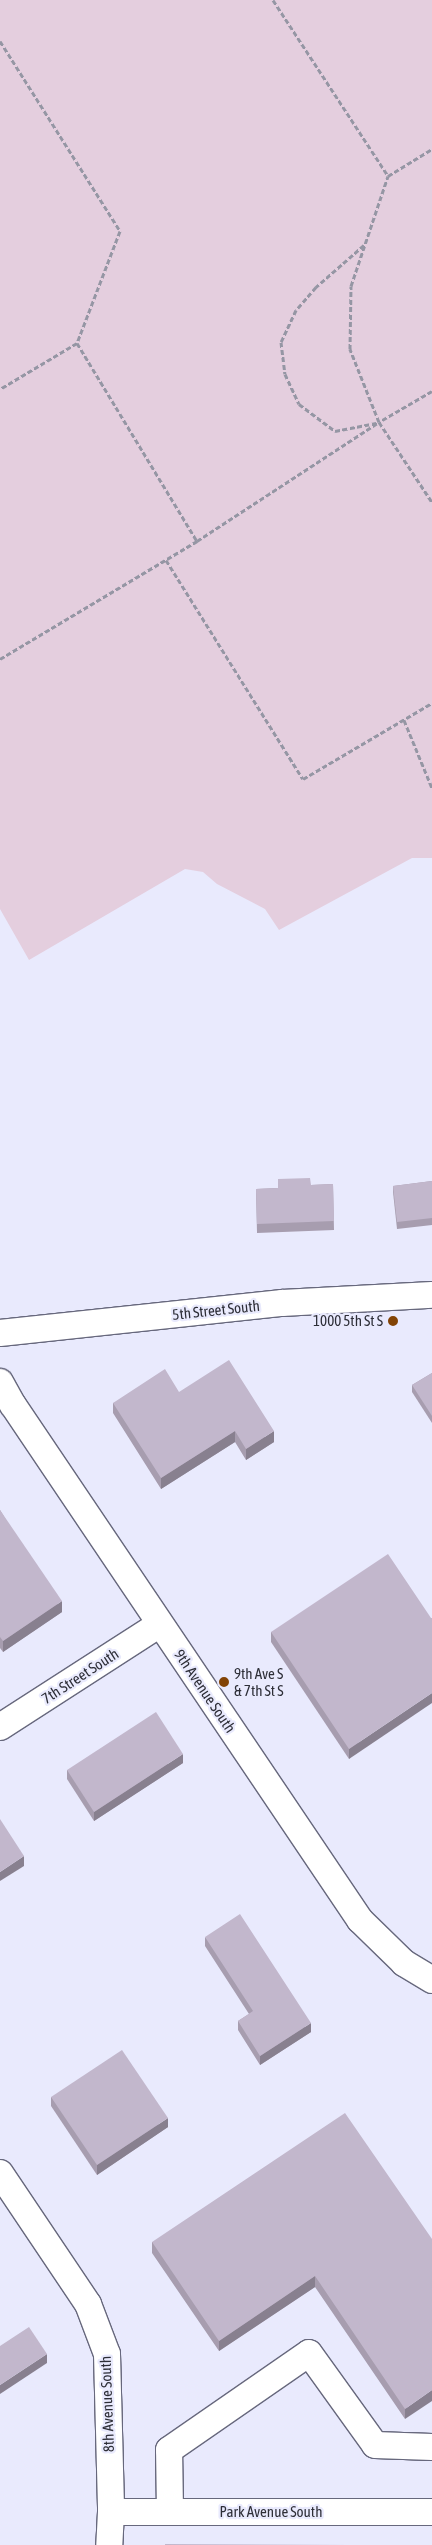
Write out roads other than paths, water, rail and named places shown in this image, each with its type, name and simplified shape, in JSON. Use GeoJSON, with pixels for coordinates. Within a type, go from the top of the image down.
{"type":"FeatureCollection","features":[{"type":"Feature","properties":{"kind":"street","name":"5th Street South"},"geometry":{"type":"LineString","coordinates":[[0,1333],[282,1303],[432,1295]]}},
{"type":"Feature","properties":{"kind":"street","name":"9th Avenue South"},"geometry":{"type":"LineString","coordinates":[[0,1382],[13,1405],[360,1920],[404,1963],[432,1980]]}},
{"type":"Feature","properties":{"kind":"street","name":"7th Street South"},"geometry":{"type":"LineString","coordinates":[[0,1727],[160,1624]]}},
{"type":"Feature","properties":{"kind":"street","name":"8th Avenue South"},"geometry":{"type":"LineString","coordinates":[[0,2173],[88,2304],[107,2354],[111,2512],[109,2545]]}},
{"type":"Feature","properties":{"kind":"street"},"geometry":{"type":"LineString","coordinates":[[170,2512],[170,2450],[309,2353],[375,2445],[432,2447]]}},
{"type":"Feature","properties":{"kind":"street","name":"Park Avenue South"},"geometry":{"type":"LineString","coordinates":[[111,2512],[432,2512]]}},
{"type":"Feature","properties":{"kind":"place","name":"1000 5th St S"},"geometry":{"type":"Point","coordinates":[393,1321]}},
{"type":"Feature","properties":{"kind":"place","name":"9th Ave S & 7th St S"},"geometry":{"type":"Point","coordinates":[224,1682]}}]}
